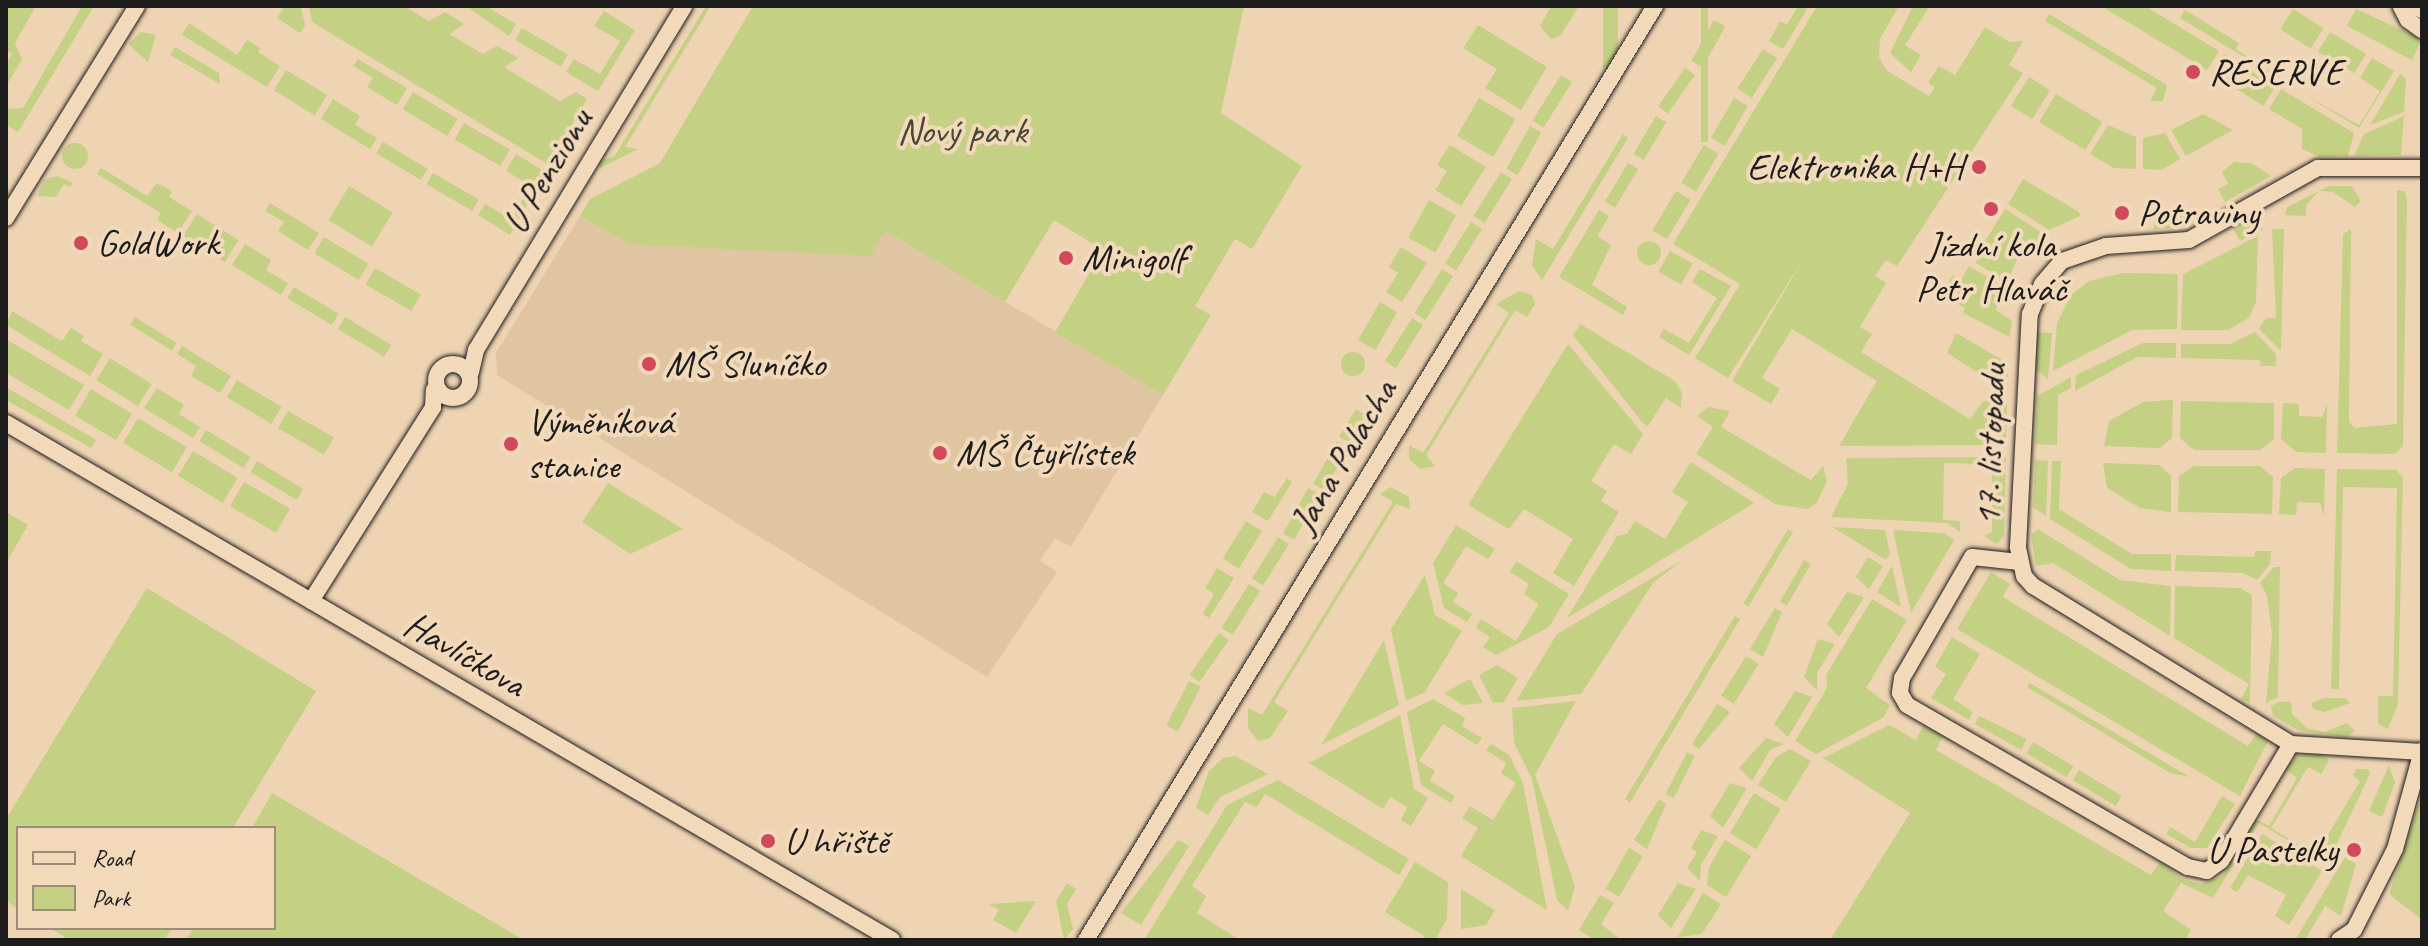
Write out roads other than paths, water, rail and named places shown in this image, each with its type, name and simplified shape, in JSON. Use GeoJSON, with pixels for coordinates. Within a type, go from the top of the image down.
{"type":"FeatureCollection","features":[{"type":"Feature","properties":{"kind":"street"},"geometry":{"type":"LineString","coordinates":[[6,218],[137,6]]}},
{"type":"Feature","properties":{"kind":"street","name":"U Penzionu"},"geometry":{"type":"LineString","coordinates":[[471,372],[476,350],[684,6]]}},
{"type":"Feature","properties":{"kind":"street","name":"Jana Palacha"},"geometry":{"type":"LineString","coordinates":[[1086,940],[1655,6]]}},
{"type":"Feature","properties":{"kind":"street"},"geometry":{"type":"LineString","coordinates":[[2402,6],[2408,20],[2422,30]]}},
{"type":"Feature","properties":{"kind":"street"},"geometry":{"type":"LineString","coordinates":[[2414,6],[2422,10]]}},
{"type":"Feature","properties":{"kind":"street","name":"17. listopadu"},"geometry":{"type":"LineString","coordinates":[[2339,940],[2354,930],[2395,849],[2421,758],[2291,744],[2033,586],[2019,562],[2027,332],[2035,298],[2051,272],[2086,250],[2189,240],[2318,168],[2422,168]]}},
{"type":"Feature","properties":{"kind":"street"},"geometry":{"type":"LineString","coordinates":[[311,601],[441,394],[440,373],[459,365],[471,372],[469,387],[441,394]]}},
{"type":"Feature","properties":{"kind":"street","name":"Havlíčkova"},"geometry":{"type":"LineString","coordinates":[[6,423],[892,940]]}},
{"type":"Feature","properties":{"kind":"street"},"geometry":{"type":"LineString","coordinates":[[2019,562],[1972,557],[1902,678],[1900,693],[1907,705],[2188,867],[2207,871],[2221,861],[2291,744]]}},
{"type":"Feature","properties":{"kind":"place","name":"RESERVE"},"geometry":{"type":"Point","coordinates":[2193,72]}},
{"type":"Feature","properties":{"kind":"place","name":"Elektronika H+H"},"geometry":{"type":"Point","coordinates":[1979,167]}},
{"type":"Feature","properties":{"kind":"place","name":"Jízdní kola Petr Hlaváč"},"geometry":{"type":"Point","coordinates":[1991,209]}},
{"type":"Feature","properties":{"kind":"place","name":"Potraviny"},"geometry":{"type":"Point","coordinates":[2122,213]}},
{"type":"Feature","properties":{"kind":"place","name":"GoldWork"},"geometry":{"type":"Point","coordinates":[81,243]}},
{"type":"Feature","properties":{"kind":"place","name":"Minigolf"},"geometry":{"type":"Point","coordinates":[1066,258]}},
{"type":"Feature","properties":{"kind":"place","name":"MŠ Sluníčko"},"geometry":{"type":"Point","coordinates":[649,364]}},
{"type":"Feature","properties":{"kind":"place","name":"Výměníková stanice"},"geometry":{"type":"Point","coordinates":[511,444]}},
{"type":"Feature","properties":{"kind":"place","name":"MŠ Čtyřlístek"},"geometry":{"type":"Point","coordinates":[940,453]}},
{"type":"Feature","properties":{"kind":"place","name":"U hřiště"},"geometry":{"type":"Point","coordinates":[768,841]}},
{"type":"Feature","properties":{"kind":"place","name":"U Pastelky"},"geometry":{"type":"Point","coordinates":[2354,850]}},
{"type":"Feature","properties":{"kind":"park label","name":"Nový park"},"geometry":{"type":"Point","coordinates":[962,131]}}]}
